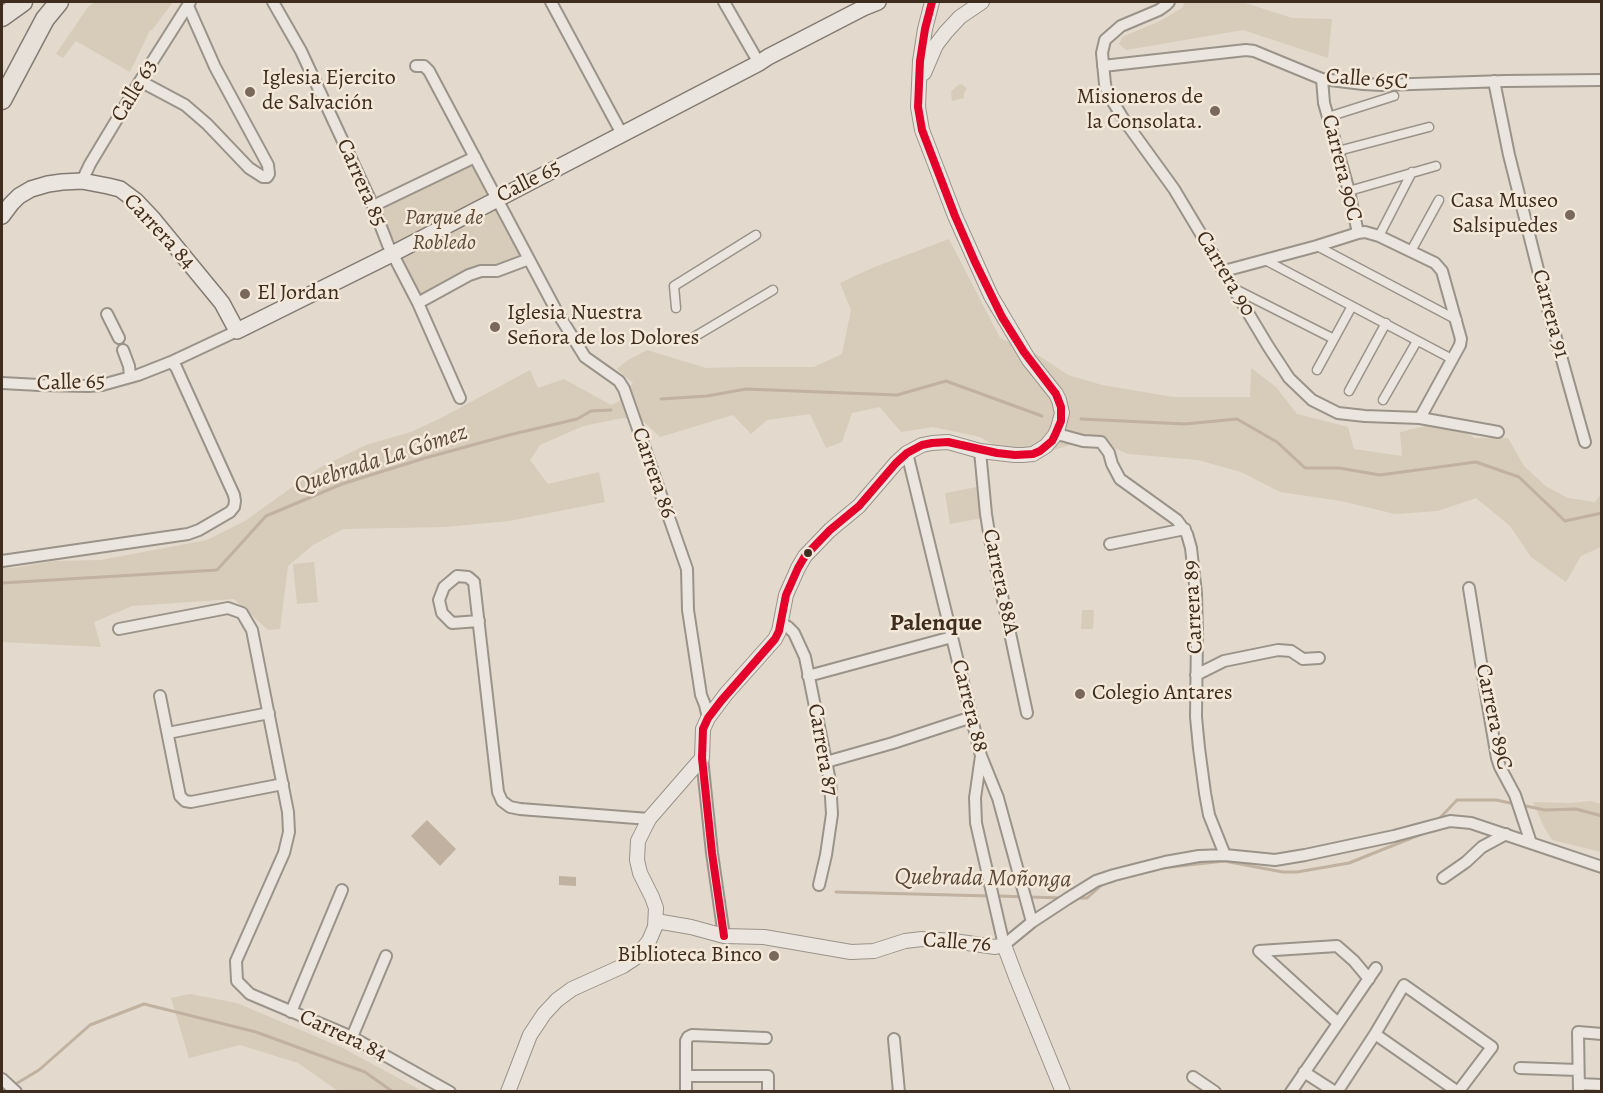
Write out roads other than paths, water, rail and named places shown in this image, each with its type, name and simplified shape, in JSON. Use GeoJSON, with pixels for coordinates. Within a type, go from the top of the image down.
{"type":"FeatureCollection","features":[{"type":"Feature","properties":{"kind":"highway"},"geometry":{"type":"LineString","coordinates":[[2,17],[23,2]]}},
{"type":"Feature","properties":{"kind":"highway"},"geometry":{"type":"LineString","coordinates":[[2,100],[45,19],[58,2]]}},
{"type":"Feature","properties":{"kind":"main road","name":"Calle 65"},"geometry":{"type":"LineString","coordinates":[[237,331],[392,254],[768,57],[878,2]]}},
{"type":"Feature","properties":{"kind":"main road","name":"Carrera 84"},"geometry":{"type":"LineString","coordinates":[[2,216],[19,196],[31,189],[48,184],[82,182],[120,189],[144,208],[207,283],[222,303],[237,331]]}},
{"type":"Feature","properties":{"kind":"street","name":"Carrera 85"},"geometry":{"type":"LineString","coordinates":[[273,2],[301,51],[373,206],[392,254],[418,303],[460,398]]}},
{"type":"Feature","properties":{"kind":"street"},"geometry":{"type":"LineString","coordinates":[[551,2],[622,134]]}},
{"type":"Feature","properties":{"kind":"street"},"geometry":{"type":"LineString","coordinates":[[724,2],[759,63]]}},
{"type":"Feature","properties":{"kind":"street"},"geometry":{"type":"LineString","coordinates":[[708,718],[775,639],[781,623],[786,595],[805,556],[830,530],[859,506],[907,453],[922,445],[948,442],[997,453],[1033,454],[1052,441],[1058,428],[1061,406],[1056,394],[1029,360],[1002,316],[955,216],[922,130],[918,92],[923,40],[933,2]]}},
{"type":"Feature","properties":{"kind":"street"},"geometry":{"type":"LineString","coordinates":[[918,92],[936,45],[960,17],[982,2]]}},
{"type":"Feature","properties":{"kind":"street","name":"Carrera 90"},"geometry":{"type":"LineString","coordinates":[[1169,2],[1159,10],[1121,26],[1105,40],[1102,49],[1107,92],[1115,107],[1174,189],[1285,372],[1312,400],[1345,414],[1420,418],[1498,432]]}},
{"type":"Feature","properties":{"kind":"street"},"geometry":{"type":"LineString","coordinates":[[140,81],[192,110],[249,168],[267,177],[268,165],[215,67],[189,4]]}},
{"type":"Feature","properties":{"kind":"street","name":"Calle 63"},"geometry":{"type":"LineString","coordinates":[[82,182],[90,164],[189,4]]}},
{"type":"Feature","properties":{"kind":"street","name":"Calle 65C"},"geometry":{"type":"LineString","coordinates":[[1103,66],[1246,50],[1254,51],[1322,79],[1382,85],[1602,80]]}},
{"type":"Feature","properties":{"kind":"street","name":"Carrera 86"},"geometry":{"type":"LineString","coordinates":[[420,66],[429,71],[557,312],[585,357],[619,381],[624,389],[687,569],[688,610],[701,695],[708,718],[704,729],[702,758],[723,936]]}},
{"type":"Feature","properties":{"kind":"street","name":"Carrera 90C"},"geometry":{"type":"LineString","coordinates":[[1322,79],[1328,117],[1358,233],[1372,233],[1435,263],[1440,268],[1457,320],[1460,342],[1452,359]]}},
{"type":"Feature","properties":{"kind":"street","name":"Carrera 91"},"geometry":{"type":"LineString","coordinates":[[1494,81],[1509,155],[1585,442]]}},
{"type":"Feature","properties":{"kind":"street"},"geometry":{"type":"LineString","coordinates":[[1328,117],[1395,96]]}},
{"type":"Feature","properties":{"kind":"street"},"geometry":{"type":"LineString","coordinates":[[1338,151],[1429,127]]}},
{"type":"Feature","properties":{"kind":"street"},"geometry":{"type":"LineString","coordinates":[[373,206],[476,157]]}},
{"type":"Feature","properties":{"kind":"street"},"geometry":{"type":"LineString","coordinates":[[1348,190],[1436,166]]}},
{"type":"Feature","properties":{"kind":"street"},"geometry":{"type":"LineString","coordinates":[[1379,236],[1412,172]]}},
{"type":"Feature","properties":{"kind":"street"},"geometry":{"type":"LineString","coordinates":[[1411,251],[1439,200]]}},
{"type":"Feature","properties":{"kind":"street"},"geometry":{"type":"LineString","coordinates":[[1224,271],[1358,233]]}},
{"type":"Feature","properties":{"kind":"street"},"geometry":{"type":"LineString","coordinates":[[676,308],[674,286],[756,235]]}},
{"type":"Feature","properties":{"kind":"street"},"geometry":{"type":"LineString","coordinates":[[1317,246],[1457,320]]}},
{"type":"Feature","properties":{"kind":"street"},"geometry":{"type":"LineString","coordinates":[[418,303],[469,275],[481,271],[497,271],[529,259]]}},
{"type":"Feature","properties":{"kind":"street"},"geometry":{"type":"LineString","coordinates":[[1265,260],[1452,359],[1420,418]]}},
{"type":"Feature","properties":{"kind":"street"},"geometry":{"type":"LineString","coordinates":[[1232,287],[1334,339]]}},
{"type":"Feature","properties":{"kind":"street"},"geometry":{"type":"LineString","coordinates":[[694,337],[773,290]]}},
{"type":"Feature","properties":{"kind":"street"},"geometry":{"type":"LineString","coordinates":[[1317,370],[1352,306]]}},
{"type":"Feature","properties":{"kind":"street"},"geometry":{"type":"LineString","coordinates":[[107,314],[118,338]]}},
{"type":"Feature","properties":{"kind":"street"},"geometry":{"type":"LineString","coordinates":[[1349,392],[1386,323]]}},
{"type":"Feature","properties":{"kind":"street","name":"Calle 65"},"geometry":{"type":"LineString","coordinates":[[2,383],[102,385],[171,362],[237,331]]}},
{"type":"Feature","properties":{"kind":"street"},"geometry":{"type":"LineString","coordinates":[[1383,400],[1417,341]]}},
{"type":"Feature","properties":{"kind":"street"},"geometry":{"type":"LineString","coordinates":[[123,350],[130,377]]}},
{"type":"Feature","properties":{"kind":"street"},"geometry":{"type":"LineString","coordinates":[[2,561],[188,534],[230,512],[234,507],[234,495],[176,367],[171,362]]}},
{"type":"Feature","properties":{"kind":"street","name":"Carrera 89"},"geometry":{"type":"LineString","coordinates":[[1058,428],[1061,435],[1083,441],[1101,442],[1109,453],[1120,479],[1177,520],[1190,539],[1196,593],[1196,717],[1204,793],[1209,815],[1225,855]]}},
{"type":"Feature","properties":{"kind":"street","name":"Carrera 88A"},"geometry":{"type":"LineString","coordinates":[[980,450],[989,531],[1027,713]]}},
{"type":"Feature","properties":{"kind":"street","name":"Carrera 88"},"geometry":{"type":"LineString","coordinates":[[907,453],[981,756],[998,798],[1032,922]]}},
{"type":"Feature","properties":{"kind":"street"},"geometry":{"type":"LineString","coordinates":[[1110,544],[1185,529]]}},
{"type":"Feature","properties":{"kind":"street"},"geometry":{"type":"LineString","coordinates":[[478,621],[452,623],[442,614],[439,600],[444,587],[457,576],[468,577],[474,582],[498,792],[505,804],[514,808],[649,819]]}},
{"type":"Feature","properties":{"kind":"street","name":"Carrera 89C"},"geometry":{"type":"LineString","coordinates":[[1468,588],[1497,758],[1515,795],[1531,843]]}},
{"type":"Feature","properties":{"kind":"street"},"geometry":{"type":"LineString","coordinates":[[119,629],[228,608],[242,613],[252,630],[283,784],[191,802],[185,801],[180,796],[160,696]]}},
{"type":"Feature","properties":{"kind":"street","name":"Carrera 87"},"geometry":{"type":"LineString","coordinates":[[781,623],[788,627],[798,640],[805,657],[830,781],[832,814],[819,885]]}},
{"type":"Feature","properties":{"kind":"street"},"geometry":{"type":"LineString","coordinates":[[808,676],[952,637]]}},
{"type":"Feature","properties":{"kind":"street"},"geometry":{"type":"LineString","coordinates":[[1196,675],[1224,661],[1278,650],[1291,651],[1303,659],[1319,658]]}},
{"type":"Feature","properties":{"kind":"street"},"geometry":{"type":"LineString","coordinates":[[168,733],[269,713]]}},
{"type":"Feature","properties":{"kind":"street"},"geometry":{"type":"LineString","coordinates":[[826,762],[972,717]]}},
{"type":"Feature","properties":{"kind":"street"},"geometry":{"type":"LineString","coordinates":[[981,756],[975,798],[976,823],[1005,945],[1063,1092]]}},
{"type":"Feature","properties":{"kind":"street"},"geometry":{"type":"LineString","coordinates":[[508,1092],[530,1035],[544,1014],[572,989],[623,966],[635,958],[650,941],[656,921],[655,903],[642,880],[637,860],[638,841],[649,819],[702,758]]}},
{"type":"Feature","properties":{"kind":"street","name":"Carrera 84"},"geometry":{"type":"LineString","coordinates":[[283,784],[289,832],[284,852],[236,961],[237,981],[250,994],[352,1037],[450,1092]]}},
{"type":"Feature","properties":{"kind":"street","name":"Calle 76"},"geometry":{"type":"LineString","coordinates":[[656,921],[723,936],[764,937],[851,952],[874,951],[905,941],[922,939],[995,947],[1005,945],[1032,922],[1096,881],[1105,878],[1199,855],[1275,860],[1346,847],[1450,821],[1471,823],[1602,867]]}},
{"type":"Feature","properties":{"kind":"street"},"geometry":{"type":"LineString","coordinates":[[1443,878],[1482,847],[1506,834]]}},
{"type":"Feature","properties":{"kind":"street"},"geometry":{"type":"LineString","coordinates":[[291,1012],[342,890]]}},
{"type":"Feature","properties":{"kind":"street"},"geometry":{"type":"LineString","coordinates":[[1338,1023],[1259,951],[1337,946],[1369,979]]}},
{"type":"Feature","properties":{"kind":"street"},"geometry":{"type":"LineString","coordinates":[[352,1037],[386,956]]}},
{"type":"Feature","properties":{"kind":"street"},"geometry":{"type":"LineString","coordinates":[[1290,1092],[1376,968]]}},
{"type":"Feature","properties":{"kind":"street"},"geometry":{"type":"LineString","coordinates":[[1304,1072],[1336,1092],[1376,1034],[1404,985],[1492,1047],[1458,1092],[1376,1034]]}},
{"type":"Feature","properties":{"kind":"street"},"geometry":{"type":"LineString","coordinates":[[1602,1034],[1578,1032],[1579,1088],[1602,1085]]}},
{"type":"Feature","properties":{"kind":"street"},"geometry":{"type":"LineString","coordinates":[[687,1092],[686,1041],[688,1037],[693,1035],[766,1038]]}},
{"type":"Feature","properties":{"kind":"street"},"geometry":{"type":"LineString","coordinates":[[894,1039],[899,1092]]}},
{"type":"Feature","properties":{"kind":"street"},"geometry":{"type":"LineString","coordinates":[[1520,1068],[1578,1070]]}},
{"type":"Feature","properties":{"kind":"street"},"geometry":{"type":"LineString","coordinates":[[686,1076],[768,1076],[768,1092]]}},
{"type":"Feature","properties":{"kind":"street"},"geometry":{"type":"LineString","coordinates":[[1193,1077],[1215,1092]]}},
{"type":"Feature","properties":{"kind":"street"},"geometry":{"type":"LineString","coordinates":[[3,1080],[16,1092]]}},
{"type":"Feature","properties":{"kind":"waterway","name":"Quebrada La Gómez"},"geometry":{"type":"LineString","coordinates":[[661,399],[707,396],[746,389],[897,395],[946,381],[1042,416]]}},
{"type":"Feature","properties":{"kind":"waterway","name":"Quebrada La Gómez"},"geometry":{"type":"LineString","coordinates":[[2,583],[217,570],[266,516],[342,484],[425,458],[577,419],[591,411],[611,410]]}},
{"type":"Feature","properties":{"kind":"waterway","name":"Quebrada La Gómez"},"geometry":{"type":"LineString","coordinates":[[1081,419],[1185,424],[1237,419],[1277,442],[1305,468],[1339,468],[1380,475],[1476,462],[1519,477],[1565,521],[1602,513]]}},
{"type":"Feature","properties":{"kind":"waterway","name":"Quebrada Moñonga"},"geometry":{"type":"LineString","coordinates":[[1437,821],[1457,800],[1496,800],[1515,804]]}},
{"type":"Feature","properties":{"kind":"waterway","name":"Quebrada Moñonga"},"geometry":{"type":"LineString","coordinates":[[1521,805],[1545,810],[1576,809],[1602,816]]}},
{"type":"Feature","properties":{"kind":"waterway","name":"Quebrada Moñonga"},"geometry":{"type":"LineString","coordinates":[[1162,868],[1224,861],[1283,872],[1297,872],[1349,863],[1424,833]]}},
{"type":"Feature","properties":{"kind":"waterway","name":"Quebrada Moñonga"},"geometry":{"type":"LineString","coordinates":[[1075,898],[1087,898],[1104,883]]}},
{"type":"Feature","properties":{"kind":"waterway","name":"Quebrada Moñonga"},"geometry":{"type":"LineString","coordinates":[[836,892],[990,896]]}},
{"type":"Feature","properties":{"kind":"waterway","name":"Quebrada Moñonga"},"geometry":{"type":"LineString","coordinates":[[997,896],[1062,898]]}},
{"type":"Feature","properties":{"kind":"waterway"},"geometry":{"type":"LineString","coordinates":[[14,1085],[39,1070],[90,1025],[144,1004],[256,1032],[365,1072],[393,1092]]}},
{"type":"Feature","properties":{"kind":"place","name":"Iglesia Ejercito de Salvación"},"geometry":{"type":"Point","coordinates":[250,92]}},
{"type":"Feature","properties":{"kind":"place","name":"Misioneros de la Consolata."},"geometry":{"type":"Point","coordinates":[1215,111]}},
{"type":"Feature","properties":{"kind":"place","name":"Casa Museo Salsipuedes"},"geometry":{"type":"Point","coordinates":[1570,215]}},
{"type":"Feature","properties":{"kind":"place","name":"El Jordan"},"geometry":{"type":"Point","coordinates":[245,294]}},
{"type":"Feature","properties":{"kind":"place","name":"Iglesia Nuestra Señora de los Dolores"},"geometry":{"type":"Point","coordinates":[495,327]}},
{"type":"Feature","properties":{"kind":"place","name":"Colegio Antares"},"geometry":{"type":"Point","coordinates":[1080,694]}},
{"type":"Feature","properties":{"kind":"place","name":"Biblioteca Binco"},"geometry":{"type":"Point","coordinates":[774,956]}},
{"type":"Feature","properties":{"kind":"district","name":"Palenque"},"geometry":{"type":"Point","coordinates":[936,624]}},
{"type":"Feature","properties":{"kind":"park label","name":"Parque de Robledo"},"geometry":{"type":"Point","coordinates":[444,232]}}]}
